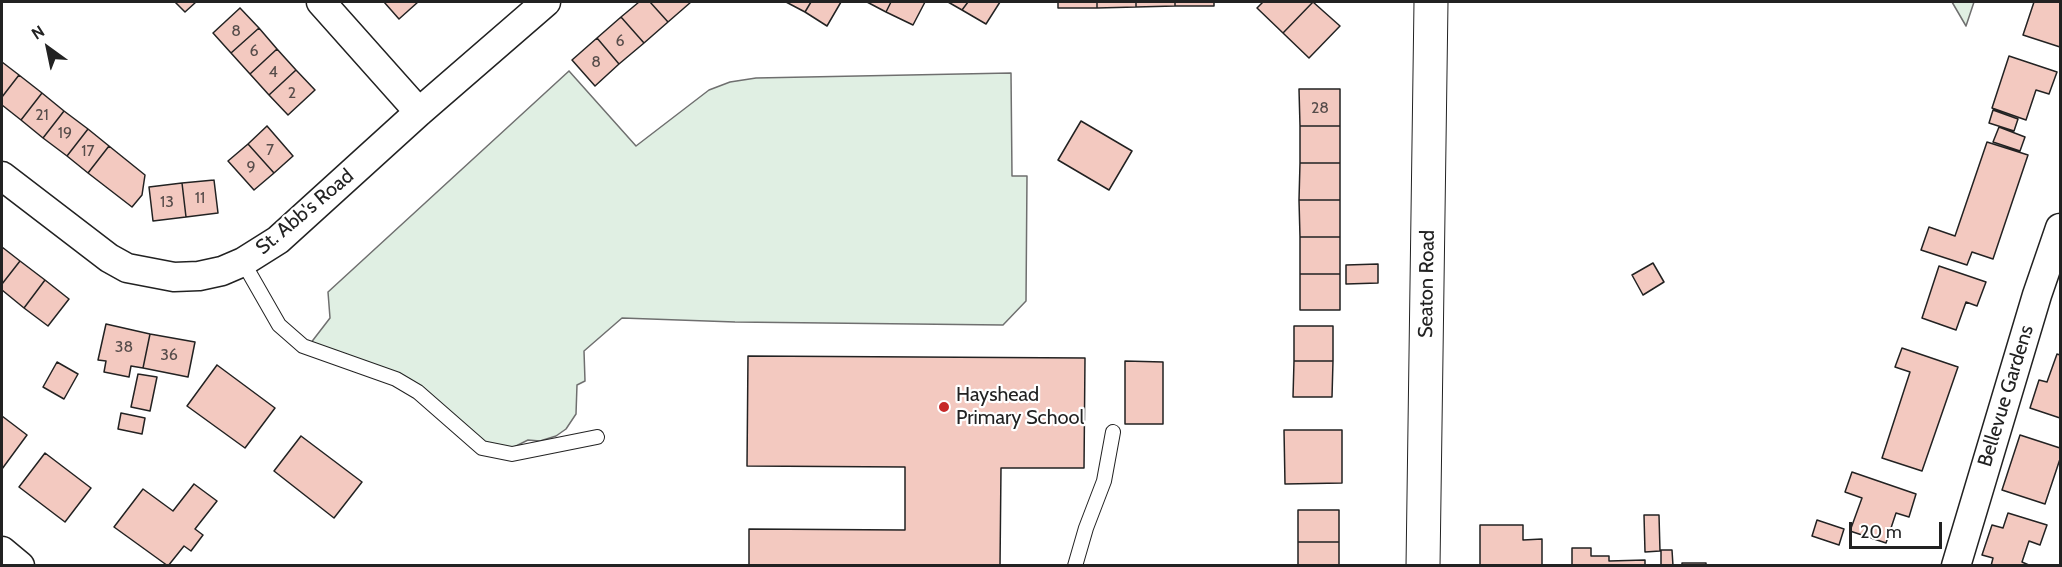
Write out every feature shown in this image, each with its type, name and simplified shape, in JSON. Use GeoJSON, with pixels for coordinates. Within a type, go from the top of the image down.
{"type":"FeatureCollection","features":[{"type":"Feature","properties":{"kind":"street"},"geometry":{"type":"LineString","coordinates":[[321,2],[419,112]]}},
{"type":"Feature","properties":{"kind":"street","name":"St. Abb's Road"},"geometry":{"type":"LineString","coordinates":[[2,176],[109,258],[127,268],[174,278],[210,273],[243,262],[278,240],[419,112],[546,2]]}},
{"type":"Feature","properties":{"kind":"street","name":"Seaton Road"},"geometry":{"type":"LineString","coordinates":[[1423,566],[1431,2]]}},
{"type":"Feature","properties":{"kind":"street","name":"Bellevue Gardens"},"geometry":{"type":"LineString","coordinates":[[1956,566],[2049,299],[2061,228]]}},
{"type":"Feature","properties":{"kind":"street"},"geometry":{"type":"LineString","coordinates":[[2,551],[20,566]]}},
{"type":"Feature","properties":{"kind":"lane"},"geometry":{"type":"LineString","coordinates":[[243,262],[279,325],[303,346],[396,379],[418,392],[482,448],[512,454],[597,437]]}},
{"type":"Feature","properties":{"kind":"lane"},"geometry":{"type":"LineString","coordinates":[[1075,566],[1086,528],[1104,481],[1113,432]]}},
{"type":"Feature","properties":{"kind":"green space"},"geometry":{"type":"Polygon","coordinates":[[[1952,2],[1974,2],[1966,26],[1952,2]]]}},
{"type":"Feature","properties":{"kind":"green space"},"geometry":{"type":"Polygon","coordinates":[[[569,71],[636,146],[709,90],[730,82],[756,78],[1011,73],[1012,176],[1027,176],[1026,301],[1003,325],[735,322],[622,318],[584,351],[585,381],[577,385],[576,414],[566,429],[556,436],[540,441],[528,440],[512,448],[487,446],[434,397],[310,344],[330,318],[328,292],[569,71]]]}},
{"type":"Feature","properties":{"kind":"building"},"geometry":{"type":"Polygon","coordinates":[[[175,2],[196,2],[185,12],[175,2]]]}},
{"type":"Feature","properties":{"kind":"building"},"geometry":{"type":"Polygon","coordinates":[[[384,2],[418,2],[399,19],[384,2]]]}},
{"type":"Feature","properties":{"kind":"building"},"geometry":{"type":"Polygon","coordinates":[[[639,2],[650,2],[668,22],[644,43],[621,17],[639,2]]]}},
{"type":"Feature","properties":{"kind":"building"},"geometry":{"type":"Polygon","coordinates":[[[650,2],[691,2],[668,22],[650,2]]]}},
{"type":"Feature","properties":{"kind":"building"},"geometry":{"type":"Polygon","coordinates":[[[786,2],[811,2],[805,12],[786,2]]]}},
{"type":"Feature","properties":{"kind":"building"},"geometry":{"type":"Polygon","coordinates":[[[811,2],[841,2],[827,26],[805,12],[811,2]]]}},
{"type":"Feature","properties":{"kind":"building"},"geometry":{"type":"Polygon","coordinates":[[[867,2],[891,2],[886,12],[867,2]]]}},
{"type":"Feature","properties":{"kind":"building"},"geometry":{"type":"Polygon","coordinates":[[[891,2],[925,2],[913,25],[886,12],[891,2]]]}},
{"type":"Feature","properties":{"kind":"building"},"geometry":{"type":"Polygon","coordinates":[[[948,2],[968,2],[962,10],[948,2]]]}},
{"type":"Feature","properties":{"kind":"building"},"geometry":{"type":"Polygon","coordinates":[[[968,2],[1000,2],[986,24],[962,10],[968,2]]]}},
{"type":"Feature","properties":{"kind":"building"},"geometry":{"type":"Polygon","coordinates":[[[1058,2],[1097,2],[1097,8],[1058,8],[1058,2]]]}},
{"type":"Feature","properties":{"kind":"building"},"geometry":{"type":"Polygon","coordinates":[[[1097,2],[1136,2],[1136,7],[1097,8],[1097,2]]]}},
{"type":"Feature","properties":{"kind":"building"},"geometry":{"type":"Polygon","coordinates":[[[1136,2],[1175,2],[1175,6],[1136,7],[1136,2]]]}},
{"type":"Feature","properties":{"kind":"building"},"geometry":{"type":"Polygon","coordinates":[[[1175,2],[1214,2],[1214,6],[1175,6],[1175,2]]]}},
{"type":"Feature","properties":{"kind":"building"},"geometry":{"type":"Polygon","coordinates":[[[1263,2],[1313,2],[1283,33],[1257,8],[1263,2]]]}},
{"type":"Feature","properties":{"kind":"building"},"geometry":{"type":"Polygon","coordinates":[[[1313,2],[1340,26],[1309,58],[1283,33],[1313,2]]]}},
{"type":"Feature","properties":{"kind":"building"},"geometry":{"type":"Polygon","coordinates":[[[2034,2],[2060,2],[2060,47],[2023,35],[2034,2]]]}},
{"type":"Feature","properties":{"kind":"building"},"geometry":{"type":"Polygon","coordinates":[[[240,8],[259,28],[231,53],[213,33],[240,8]]]}},
{"type":"Feature","properties":{"kind":"building"},"geometry":{"type":"Polygon","coordinates":[[[621,17],[644,43],[619,64],[597,38],[621,17]]]}},
{"type":"Feature","properties":{"kind":"building"},"geometry":{"type":"Polygon","coordinates":[[[259,28],[277,49],[250,74],[231,53],[259,28]]]}},
{"type":"Feature","properties":{"kind":"building"},"geometry":{"type":"Polygon","coordinates":[[[597,38],[619,64],[595,86],[572,60],[597,38]]]}},
{"type":"Feature","properties":{"kind":"building"},"geometry":{"type":"Polygon","coordinates":[[[277,49],[296,70],[269,95],[250,74],[277,49]]]}},
{"type":"Feature","properties":{"kind":"building"},"geometry":{"type":"Polygon","coordinates":[[[2009,56],[2057,72],[2049,94],[2036,90],[2026,120],[1992,108],[2009,56]]]}},
{"type":"Feature","properties":{"kind":"building"},"geometry":{"type":"Polygon","coordinates":[[[2,62],[19,75],[2,97],[2,62]]]}},
{"type":"Feature","properties":{"kind":"building"},"geometry":{"type":"Polygon","coordinates":[[[296,70],[315,90],[288,115],[269,95],[296,70]]]}},
{"type":"Feature","properties":{"kind":"building"},"geometry":{"type":"Polygon","coordinates":[[[19,75],[42,93],[21,120],[2,105],[2,97],[19,75]]]}},
{"type":"Feature","properties":{"kind":"building"},"geometry":{"type":"Polygon","coordinates":[[[1299,89],[1340,89],[1340,126],[1300,126],[1299,89]]]}},
{"type":"Feature","properties":{"kind":"building"},"geometry":{"type":"Polygon","coordinates":[[[42,93],[64,111],[43,138],[21,120],[42,93]]]}},
{"type":"Feature","properties":{"kind":"building"},"geometry":{"type":"Polygon","coordinates":[[[1993,110],[2018,119],[2014,131],[1989,123],[1993,110]]]}},
{"type":"Feature","properties":{"kind":"building"},"geometry":{"type":"Polygon","coordinates":[[[64,111],[88,129],[67,156],[43,138],[64,111]]]}},
{"type":"Feature","properties":{"kind":"building"},"geometry":{"type":"Polygon","coordinates":[[[1081,121],[1132,151],[1109,190],[1058,160],[1081,121]]]}},
{"type":"Feature","properties":{"kind":"building"},"geometry":{"type":"Polygon","coordinates":[[[267,126],[293,156],[274,173],[248,144],[267,126]]]}},
{"type":"Feature","properties":{"kind":"building"},"geometry":{"type":"Polygon","coordinates":[[[1300,126],[1340,126],[1340,163],[1300,163],[1300,126]]]}},
{"type":"Feature","properties":{"kind":"building"},"geometry":{"type":"Polygon","coordinates":[[[1999,127],[2025,137],[2020,151],[1993,142],[1999,127]]]}},
{"type":"Feature","properties":{"kind":"building"},"geometry":{"type":"Polygon","coordinates":[[[88,129],[109,146],[88,173],[67,156],[88,129]]]}},
{"type":"Feature","properties":{"kind":"building"},"geometry":{"type":"Polygon","coordinates":[[[1987,142],[2028,155],[1993,259],[1972,252],[1967,265],[1921,250],[1929,227],[1955,236],[1987,142]]]}},
{"type":"Feature","properties":{"kind":"building"},"geometry":{"type":"Polygon","coordinates":[[[248,144],[274,173],[254,190],[228,161],[248,144]]]}},
{"type":"Feature","properties":{"kind":"building"},"geometry":{"type":"Polygon","coordinates":[[[109,146],[145,175],[142,195],[132,207],[88,173],[109,146]]]}},
{"type":"Feature","properties":{"kind":"building"},"geometry":{"type":"Polygon","coordinates":[[[1300,163],[1340,163],[1340,200],[1299,200],[1300,163]]]}},
{"type":"Feature","properties":{"kind":"building"},"geometry":{"type":"Polygon","coordinates":[[[214,180],[218,213],[186,217],[182,183],[214,180]]]}},
{"type":"Feature","properties":{"kind":"building"},"geometry":{"type":"Polygon","coordinates":[[[182,183],[186,217],[153,221],[149,187],[182,183]]]}},
{"type":"Feature","properties":{"kind":"building"},"geometry":{"type":"Polygon","coordinates":[[[1299,200],[1340,200],[1340,237],[1300,237],[1299,200]]]}},
{"type":"Feature","properties":{"kind":"building"},"geometry":{"type":"Polygon","coordinates":[[[1300,237],[1340,237],[1340,274],[1300,274],[1300,237]]]}},
{"type":"Feature","properties":{"kind":"building"},"geometry":{"type":"Polygon","coordinates":[[[2,247],[20,261],[2,284],[2,247]]]}},
{"type":"Feature","properties":{"kind":"building"},"geometry":{"type":"Polygon","coordinates":[[[20,261],[45,280],[24,308],[2,290],[2,284],[20,261]]]}},
{"type":"Feature","properties":{"kind":"building"},"geometry":{"type":"Polygon","coordinates":[[[1653,263],[1664,282],[1643,295],[1632,275],[1653,263]]]}},
{"type":"Feature","properties":{"kind":"building"},"geometry":{"type":"Polygon","coordinates":[[[1378,264],[1378,283],[1346,284],[1346,265],[1378,264]]]}},
{"type":"Feature","properties":{"kind":"building"},"geometry":{"type":"Polygon","coordinates":[[[1939,266],[1986,282],[1977,306],[1966,302],[1956,330],[1922,318],[1939,266]]]}},
{"type":"Feature","properties":{"kind":"building"},"geometry":{"type":"Polygon","coordinates":[[[1300,274],[1340,274],[1340,310],[1300,310],[1300,274]]]}},
{"type":"Feature","properties":{"kind":"building"},"geometry":{"type":"Polygon","coordinates":[[[45,280],[69,299],[48,326],[24,308],[45,280]]]}},
{"type":"Feature","properties":{"kind":"building"},"geometry":{"type":"Polygon","coordinates":[[[106,324],[150,334],[143,368],[131,366],[129,377],[104,372],[106,361],[98,360],[106,324]]]}},
{"type":"Feature","properties":{"kind":"building"},"geometry":{"type":"Polygon","coordinates":[[[1294,326],[1333,326],[1333,361],[1294,361],[1294,326]]]}},
{"type":"Feature","properties":{"kind":"building"},"geometry":{"type":"Polygon","coordinates":[[[150,334],[195,342],[188,377],[143,368],[150,334]]]}},
{"type":"Feature","properties":{"kind":"building"},"geometry":{"type":"Polygon","coordinates":[[[1902,348],[1958,367],[1922,471],[1882,458],[1910,372],[1895,367],[1902,348]]]}},
{"type":"Feature","properties":{"kind":"building"},"geometry":{"type":"Polygon","coordinates":[[[2057,354],[2060,355],[2060,418],[2030,408],[2039,380],[2047,382],[2057,354]]]}},
{"type":"Feature","properties":{"kind":"building"},"geometry":{"type":"Polygon","coordinates":[[[748,356],[1085,358],[1084,468],[1001,468],[1000,566],[749,566],[749,529],[905,530],[905,467],[747,466],[748,356]]]}},
{"type":"Feature","properties":{"kind":"building"},"geometry":{"type":"Polygon","coordinates":[[[1125,361],[1163,362],[1163,424],[1125,424],[1125,361]]]}},
{"type":"Feature","properties":{"kind":"building"},"geometry":{"type":"Polygon","coordinates":[[[1294,361],[1333,361],[1332,397],[1293,397],[1294,361]]]}},
{"type":"Feature","properties":{"kind":"building"},"geometry":{"type":"Polygon","coordinates":[[[57,362],[78,374],[64,399],[43,387],[57,362]]]}},
{"type":"Feature","properties":{"kind":"building"},"geometry":{"type":"Polygon","coordinates":[[[217,365],[275,408],[245,448],[187,406],[217,365]]]}},
{"type":"Feature","properties":{"kind":"building"},"geometry":{"type":"Polygon","coordinates":[[[138,374],[157,377],[150,411],[131,407],[138,374]]]}},
{"type":"Feature","properties":{"kind":"building"},"geometry":{"type":"Polygon","coordinates":[[[121,413],[145,418],[142,434],[118,429],[121,413]]]}},
{"type":"Feature","properties":{"kind":"building"},"geometry":{"type":"Polygon","coordinates":[[[2,416],[27,435],[2,469],[2,416]]]}},
{"type":"Feature","properties":{"kind":"building"},"geometry":{"type":"Polygon","coordinates":[[[1284,430],[1342,430],[1342,483],[1285,484],[1284,430]]]}},
{"type":"Feature","properties":{"kind":"building"},"geometry":{"type":"Polygon","coordinates":[[[2020,435],[2060,448],[2060,459],[2045,504],[2002,490],[2020,435]]]}},
{"type":"Feature","properties":{"kind":"building"},"geometry":{"type":"Polygon","coordinates":[[[301,436],[362,482],[334,518],[274,471],[301,436]]]}},
{"type":"Feature","properties":{"kind":"building"},"geometry":{"type":"Polygon","coordinates":[[[45,453],[91,488],[65,522],[19,487],[45,453]]]}},
{"type":"Feature","properties":{"kind":"building"},"geometry":{"type":"Polygon","coordinates":[[[1852,472],[1916,494],[1909,517],[1896,513],[1886,543],[1850,531],[1862,498],[1845,492],[1852,472]]]}},
{"type":"Feature","properties":{"kind":"building"},"geometry":{"type":"Polygon","coordinates":[[[194,484],[217,501],[195,529],[203,535],[191,551],[184,546],[168,566],[114,527],[143,489],[173,511],[194,484]]]}},
{"type":"Feature","properties":{"kind":"building"},"geometry":{"type":"Polygon","coordinates":[[[1298,510],[1339,510],[1339,542],[1298,542],[1298,510]]]}},
{"type":"Feature","properties":{"kind":"building"},"geometry":{"type":"Polygon","coordinates":[[[2008,513],[2047,525],[2040,545],[2029,541],[2022,562],[2031,566],[1991,566],[1993,558],[1982,555],[1992,525],[2003,528],[2008,513]]]}},
{"type":"Feature","properties":{"kind":"building"},"geometry":{"type":"Polygon","coordinates":[[[1644,515],[1659,515],[1660,551],[1645,552],[1644,515]]]}},
{"type":"Feature","properties":{"kind":"building"},"geometry":{"type":"Polygon","coordinates":[[[1817,520],[1844,529],[1839,545],[1812,536],[1817,520]]]}},
{"type":"Feature","properties":{"kind":"building"},"geometry":{"type":"Polygon","coordinates":[[[1480,525],[1523,525],[1523,540],[1542,539],[1542,566],[1480,566],[1480,525]]]}},
{"type":"Feature","properties":{"kind":"building"},"geometry":{"type":"Polygon","coordinates":[[[1298,542],[1339,542],[1339,566],[1298,566],[1298,542]]]}},
{"type":"Feature","properties":{"kind":"building"},"geometry":{"type":"Polygon","coordinates":[[[1572,548],[1591,548],[1591,556],[1609,556],[1609,561],[1645,560],[1645,566],[1572,566],[1572,548]]]}},
{"type":"Feature","properties":{"kind":"building"},"geometry":{"type":"Polygon","coordinates":[[[1661,550],[1672,550],[1673,566],[1661,566],[1661,550]]]}},
{"type":"Feature","properties":{"kind":"building"},"geometry":{"type":"Polygon","coordinates":[[[1682,563],[1706,563],[1706,566],[1682,566],[1682,563]]]}},
{"type":"Feature","properties":{"kind":"place","name":"Hayshead Primary School"},"geometry":{"type":"Point","coordinates":[944,407]}}]}
